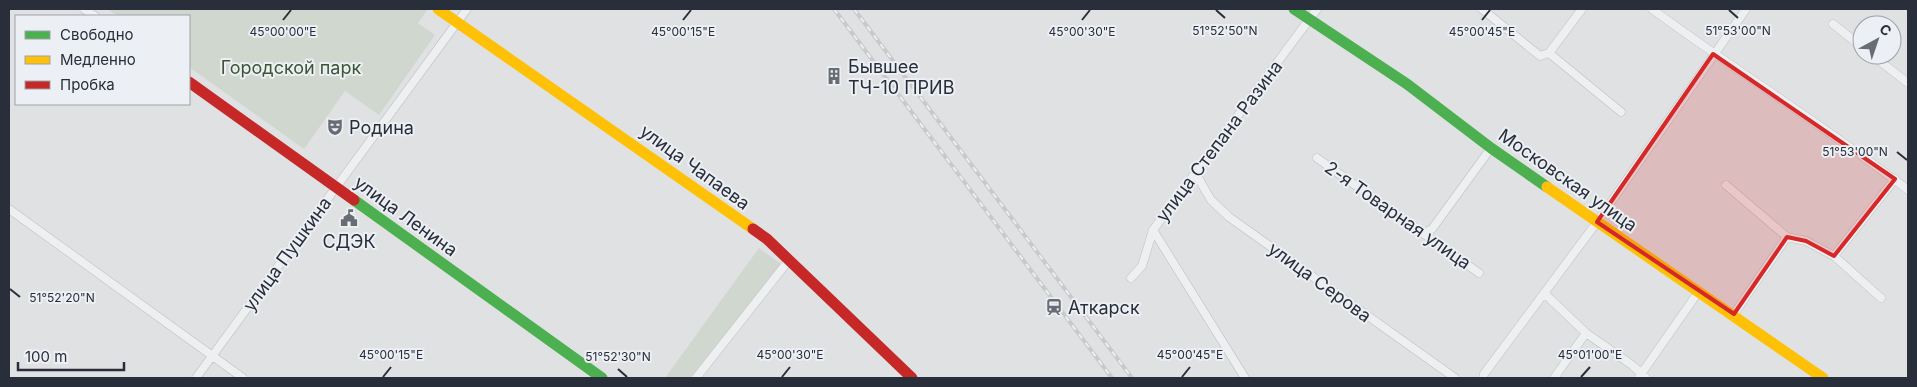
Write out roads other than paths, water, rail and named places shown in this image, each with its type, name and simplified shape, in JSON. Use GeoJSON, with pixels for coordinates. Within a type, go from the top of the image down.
{"type":"FeatureCollection","features":[{"type":"Feature","properties":{"kind":"street","name":"улица Чапаева"},"geometry":{"type":"LineString","coordinates":[[438,9],[767,240],[912,378]]}},
{"type":"Feature","properties":{"kind":"street","name":"улица Пушкина"},"geometry":{"type":"LineString","coordinates":[[196,378],[467,9]]}},
{"type":"Feature","properties":{"kind":"street","name":"Московская улица"},"geometry":{"type":"LineString","coordinates":[[1294,9],[1407,84],[1491,148],[1734,314],[1823,378]]}},
{"type":"Feature","properties":{"kind":"street","name":"улица Степана Разина"},"geometry":{"type":"LineString","coordinates":[[1131,278],[1142,266],[1153,230],[1317,9]]}},
{"type":"Feature","properties":{"kind":"street"},"geometry":{"type":"LineString","coordinates":[[1482,9],[1540,56],[1548,53],[1582,9]]}},
{"type":"Feature","properties":{"kind":"street"},"geometry":{"type":"LineString","coordinates":[[1652,9],[1713,54],[1808,117],[1908,190]]}},
{"type":"Feature","properties":{"kind":"street"},"geometry":{"type":"LineString","coordinates":[[1483,378],[1484,374],[1546,294],[1746,9]]}},
{"type":"Feature","properties":{"kind":"street"},"geometry":{"type":"LineString","coordinates":[[1833,24],[1852,39]]}},
{"type":"Feature","properties":{"kind":"street"},"geometry":{"type":"LineString","coordinates":[[1548,53],[1621,112]]}},
{"type":"Feature","properties":{"kind":"street"},"geometry":{"type":"LineString","coordinates":[[1885,65],[1908,83]]}},
{"type":"Feature","properties":{"kind":"street","name":"улица Ленина"},"geometry":{"type":"LineString","coordinates":[[190,83],[602,378]]}},
{"type":"Feature","properties":{"kind":"street"},"geometry":{"type":"LineString","coordinates":[[1424,233],[1432,229],[1491,148]]}},
{"type":"Feature","properties":{"kind":"street","name":"2-я Товарная улица"},"geometry":{"type":"LineString","coordinates":[[1317,158],[1480,273]]}},
{"type":"Feature","properties":{"kind":"street","name":"улица Серова"},"geometry":{"type":"LineString","coordinates":[[1196,174],[1211,200],[1229,217],[1455,378]]}},
{"type":"Feature","properties":{"kind":"street"},"geometry":{"type":"LineString","coordinates":[[1834,256],[1894,179]]}},
{"type":"Feature","properties":{"kind":"street"},"geometry":{"type":"LineString","coordinates":[[1726,185],[1787,238],[1806,242],[1834,256],[1881,298]]}},
{"type":"Feature","properties":{"kind":"street"},"geometry":{"type":"LineString","coordinates":[[9,209],[244,378]]}},
{"type":"Feature","properties":{"kind":"street"},"geometry":{"type":"LineString","coordinates":[[1153,230],[1245,378]]}},
{"type":"Feature","properties":{"kind":"street"},"geometry":{"type":"LineString","coordinates":[[1734,314],[1787,238]]}},
{"type":"Feature","properties":{"kind":"street"},"geometry":{"type":"LineString","coordinates":[[696,378],[789,260]]}},
{"type":"Feature","properties":{"kind":"street"},"geometry":{"type":"LineString","coordinates":[[1546,294],[1586,333],[1642,377],[1699,291]]}},
{"type":"Feature","properties":{"kind":"street"},"geometry":{"type":"LineString","coordinates":[[1554,378],[1586,333]]}},
{"type":"Feature","properties":{"kind":"railway"},"geometry":{"type":"LineString","coordinates":[[834,9],[1112,378]]}},
{"type":"Feature","properties":{"kind":"railway"},"geometry":{"type":"LineString","coordinates":[[854,9],[1132,378]]}},
{"type":"Feature","properties":{"kind":"place","name":"Бывшее ТЧ-10 ПРИВ"},"geometry":{"type":"Point","coordinates":[834,76]}},
{"type":"Feature","properties":{"kind":"place","name":"Родина"},"geometry":{"type":"Point","coordinates":[335,127]}},
{"type":"Feature","properties":{"kind":"place","name":"СДЭК"},"geometry":{"type":"Point","coordinates":[349,218]}},
{"type":"Feature","properties":{"kind":"place","name":"Аткарск"},"geometry":{"type":"Point","coordinates":[1054,307]}},
{"type":"Feature","properties":{"kind":"park label","name":"Городской парк"},"geometry":{"type":"Point","coordinates":[291,67]}}]}
